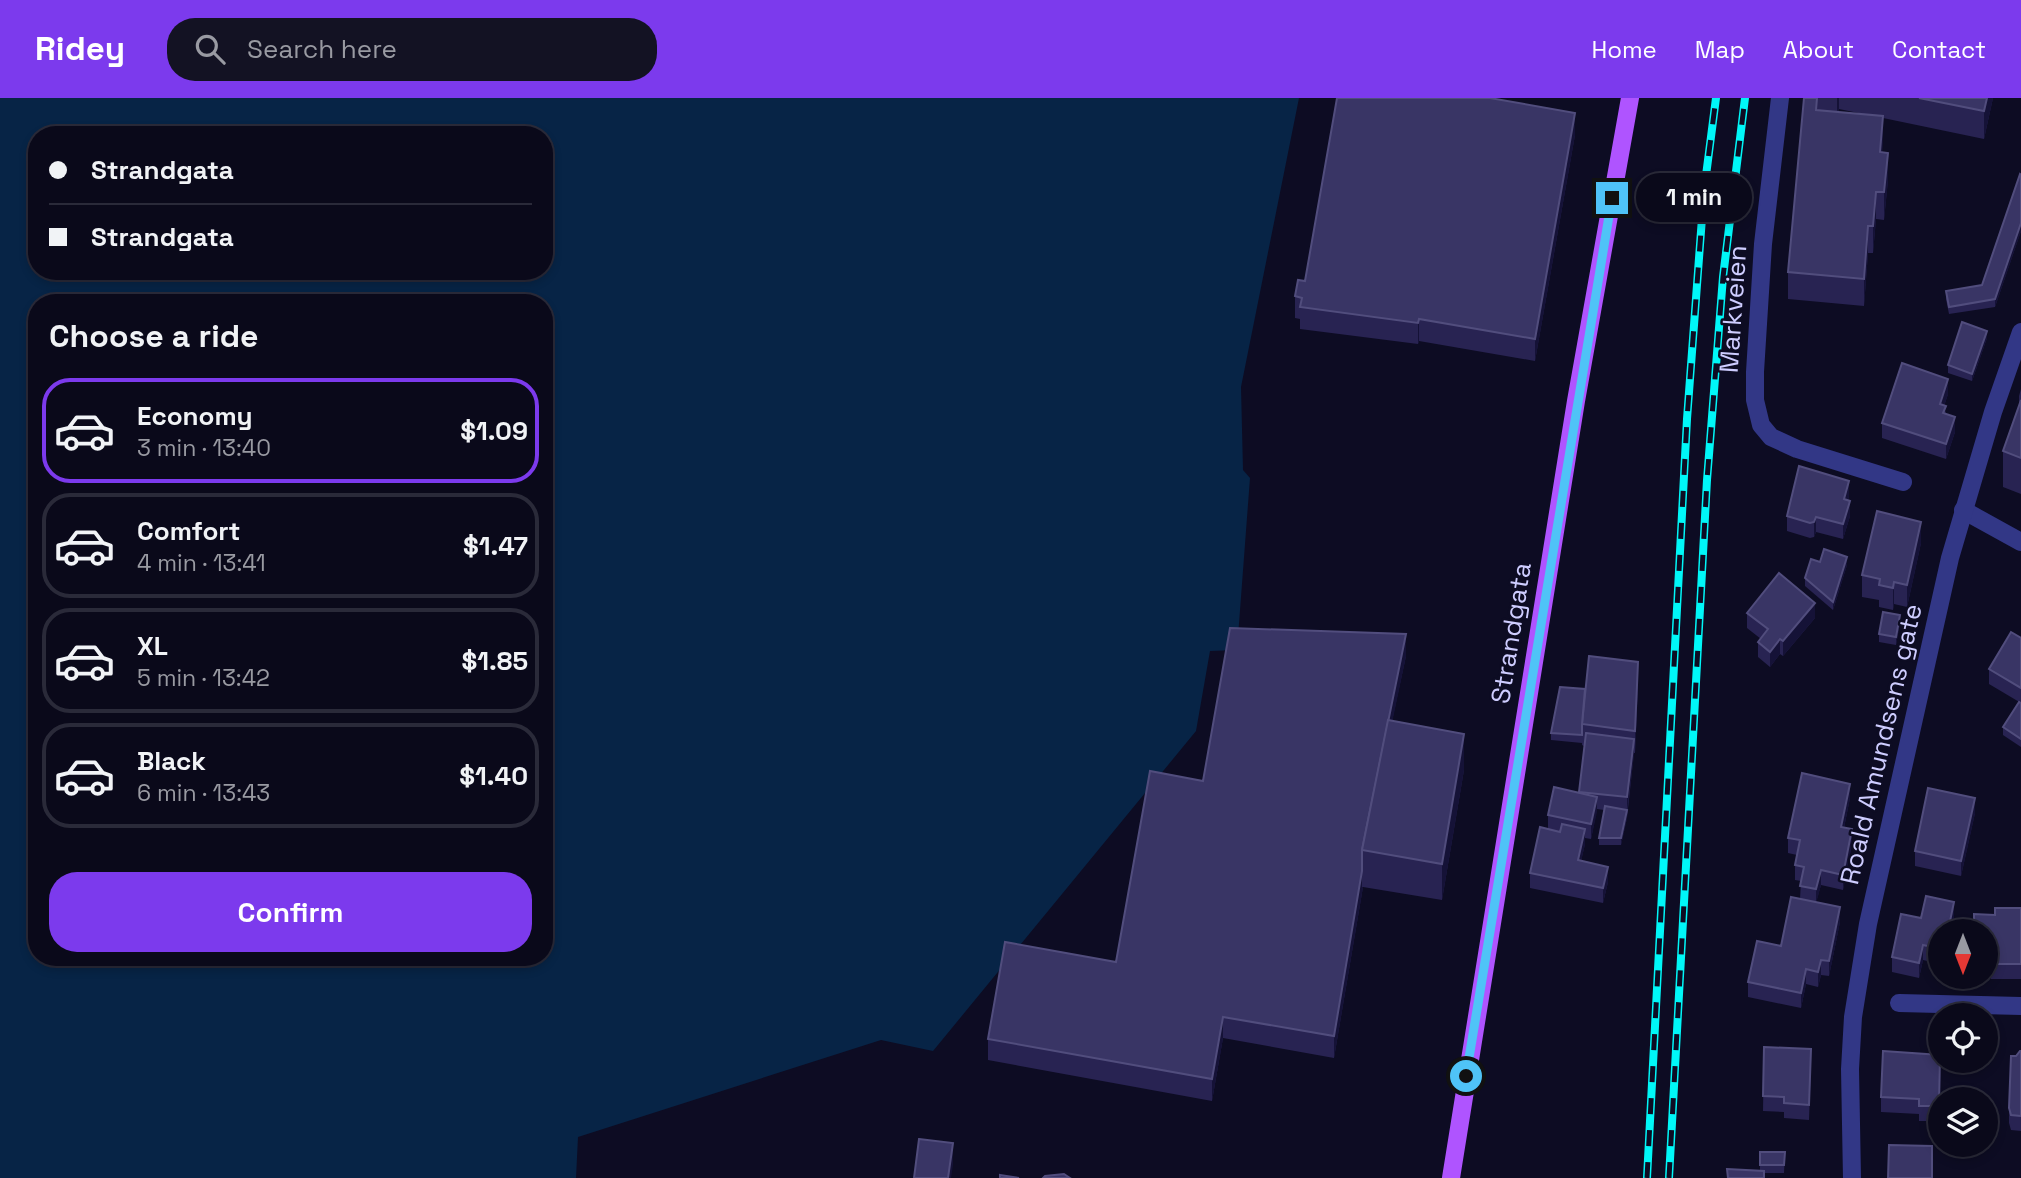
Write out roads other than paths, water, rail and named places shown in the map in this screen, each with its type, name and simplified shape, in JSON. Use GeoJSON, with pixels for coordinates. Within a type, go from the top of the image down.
{"type":"FeatureCollection","features":[{"type":"Feature","properties":{"kind":"main road","name":"Strandgata"},"geometry":{"type":"LineString","coordinates":[[1451,1178],[1576,401],[1630,98]]}},
{"type":"Feature","properties":{"kind":"street","name":"Markveien"},"geometry":{"type":"LineString","coordinates":[[1780,98],[1763,244],[1755,372],[1755,400],[1761,425],[1771,437],[1797,449],[1903,482]]}},
{"type":"Feature","properties":{"kind":"street","name":"Roald Amundsens gate"},"geometry":{"type":"LineString","coordinates":[[1852,1178],[1850,1069],[1853,1017],[1864,947],[1963,510],[2021,332]]}},
{"type":"Feature","properties":{"kind":"street"},"geometry":{"type":"LineString","coordinates":[[1963,510],[2021,542]]}},
{"type":"Feature","properties":{"kind":"street"},"geometry":{"type":"LineString","coordinates":[[1899,1003],[2021,1006]]}},
{"type":"Feature","properties":{"kind":"water"},"geometry":{"type":"Polygon","coordinates":[[[0,98],[1299,98],[1241,387],[1243,470],[1250,478],[1237,650],[1210,651],[1196,731],[933,1051],[881,1040],[578,1137],[576,1178],[0,1178],[0,98]]]}},
{"type":"Feature","properties":{"kind":"railway"},"geometry":{"type":"LineString","coordinates":[[1647,1178],[1687,419],[1704,191],[1716,98]]}},
{"type":"Feature","properties":{"kind":"railway"},"geometry":{"type":"LineString","coordinates":[[1669,1178],[1707,480],[1723,277],[1745,98]]}}]}
